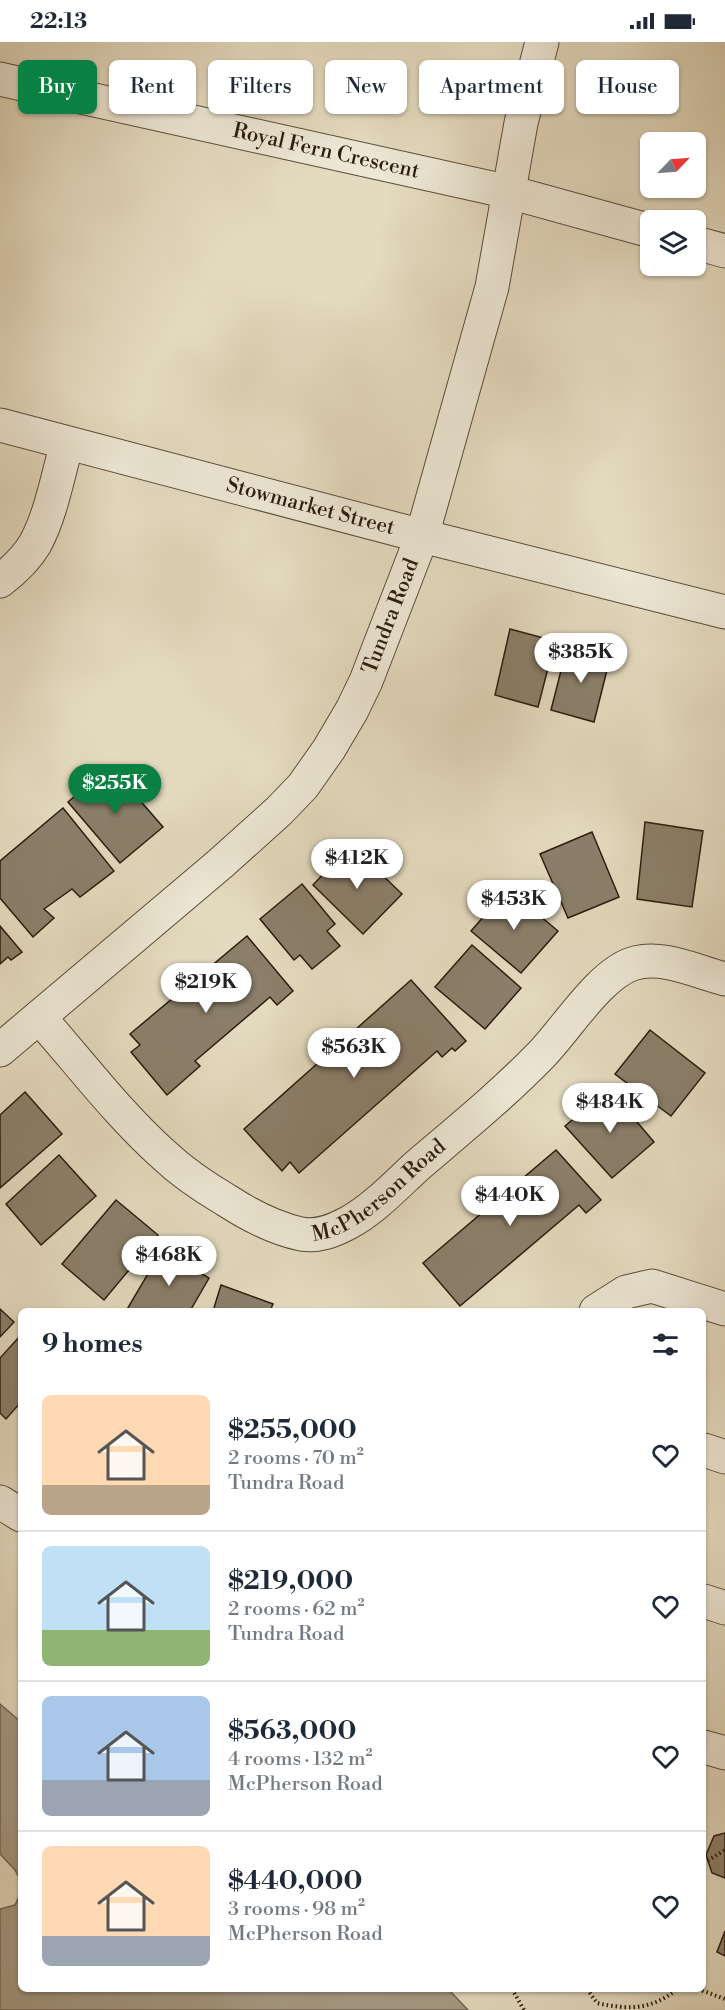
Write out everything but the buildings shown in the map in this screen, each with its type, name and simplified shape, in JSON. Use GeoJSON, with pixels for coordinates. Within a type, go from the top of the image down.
{"type":"FeatureCollection","features":[{"type":"Feature","properties":{"kind":"street","name":"Tundra Road"},"geometry":{"type":"LineString","coordinates":[[0,1050],[220,864],[303,786],[329,749],[366,681],[422,536],[492,287],[521,123],[542,42]]}},
{"type":"Feature","properties":{"kind":"street","name":"Royal Fern Crescent"},"geometry":{"type":"LineString","coordinates":[[0,79],[509,192],[640,228]]}},
{"type":"Feature","properties":{"kind":"street"},"geometry":{"type":"LineString","coordinates":[[706,246],[725,251]]}},
{"type":"Feature","properties":{"kind":"street","name":"Stowmarket Street"},"geometry":{"type":"LineString","coordinates":[[0,425],[422,536],[725,612]]}},
{"type":"Feature","properties":{"kind":"street"},"geometry":{"type":"LineString","coordinates":[[0,581],[17,567],[34,544],[49,507],[67,443]]}},
{"type":"Feature","properties":{"kind":"street","name":"McPherson Road"},"geometry":{"type":"LineString","coordinates":[[39,1017],[126,1116],[164,1155],[199,1183],[244,1211],[275,1226],[301,1234],[317,1235],[351,1222],[368,1209],[498,1096],[541,1056],[605,981],[619,970],[632,964],[658,961],[725,979]]}},
{"type":"Feature","properties":{"kind":"street"},"geometry":{"type":"LineString","coordinates":[[601,1308],[626,1292],[652,1286],[725,1309]]}},
{"type":"Feature","properties":{"kind":"street"},"geometry":{"type":"LineString","coordinates":[[706,1451],[725,1456]]}},
{"type":"Feature","properties":{"kind":"street"},"geometry":{"type":"LineString","coordinates":[[0,1502],[18,1513]]}},
{"type":"Feature","properties":{"kind":"street"},"geometry":{"type":"LineString","coordinates":[[706,1602],[725,1608]]}},
{"type":"Feature","properties":{"kind":"street"},"geometry":{"type":"LineString","coordinates":[[706,1748],[725,1753]]}},
{"type":"Feature","properties":{"kind":"path"},"geometry":{"type":"LineString","coordinates":[[706,1862],[725,1850]]}},
{"type":"Feature","properties":{"kind":"path"},"geometry":{"type":"LineString","coordinates":[[514,1992],[524,2010]]}},
{"type":"Feature","properties":{"kind":"path"},"geometry":{"type":"LineString","coordinates":[[589,1992],[597,2003],[621,2009],[645,2007],[668,1997],[674,1992]]}},
{"type":"Feature","properties":{"kind":"path"},"geometry":{"type":"LineString","coordinates":[[706,1992],[725,1999]]}},
{"type":"Feature","properties":{"kind":"shaded area"},"geometry":{"type":"Polygon","coordinates":[[[0,1704],[18,1719],[18,1876],[0,1854],[0,1704]]]}},
{"type":"Feature","properties":{"kind":"shaded area"},"geometry":{"type":"Polygon","coordinates":[[[18,1898],[18,1992],[451,1992],[468,2010],[0,2010],[0,1909],[15,1905],[18,1898]]]}}]}
